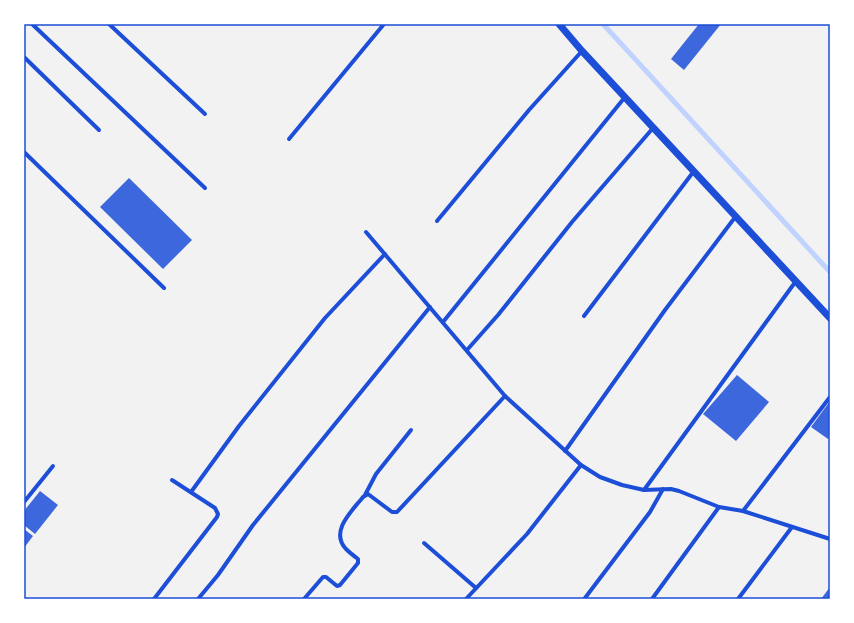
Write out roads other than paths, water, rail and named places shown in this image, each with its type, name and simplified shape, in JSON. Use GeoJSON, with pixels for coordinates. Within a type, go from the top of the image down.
{"type":"FeatureCollection","features":[{"type":"Feature","properties":{"kind":"street"},"geometry":{"type":"LineString","coordinates":[[32,24],[205,188]]}},
{"type":"Feature","properties":{"kind":"street"},"geometry":{"type":"LineString","coordinates":[[109,24],[205,114]]}},
{"type":"Feature","properties":{"kind":"street"},"geometry":{"type":"LineString","coordinates":[[289,139],[384,24]]}},
{"type":"Feature","properties":{"kind":"street"},"geometry":{"type":"LineString","coordinates":[[559,24],[582,51],[830,318]]}},
{"type":"Feature","properties":{"kind":"street"},"geometry":{"type":"LineString","coordinates":[[438,221],[529,110],[582,51]]}},
{"type":"Feature","properties":{"kind":"street"},"geometry":{"type":"LineString","coordinates":[[24,56],[99,130]]}},
{"type":"Feature","properties":{"kind":"street"},"geometry":{"type":"LineString","coordinates":[[442,322],[625,97]]}},
{"type":"Feature","properties":{"kind":"street"},"geometry":{"type":"LineString","coordinates":[[467,350],[498,316],[572,222],[653,128]]}},
{"type":"Feature","properties":{"kind":"street"},"geometry":{"type":"LineString","coordinates":[[24,152],[164,288]]}},
{"type":"Feature","properties":{"kind":"street"},"geometry":{"type":"LineString","coordinates":[[584,316],[694,171]]}},
{"type":"Feature","properties":{"kind":"street"},"geometry":{"type":"LineString","coordinates":[[565,451],[665,310],[736,216]]}},
{"type":"Feature","properties":{"kind":"street"},"geometry":{"type":"LineString","coordinates":[[366,232],[505,396],[580,466],[600,477],[622,485],[644,490],[663,489],[679,491],[718,506],[744,510],[830,540]]}},
{"type":"Feature","properties":{"kind":"street"},"geometry":{"type":"LineString","coordinates":[[191,492],[238,426],[325,318],[385,254]]}},
{"type":"Feature","properties":{"kind":"street"},"geometry":{"type":"LineString","coordinates":[[644,490],[796,281]]}},
{"type":"Feature","properties":{"kind":"street"},"geometry":{"type":"LineString","coordinates":[[198,599],[218,575],[253,525],[430,307]]}},
{"type":"Feature","properties":{"kind":"street"},"geometry":{"type":"LineString","coordinates":[[365,495],[371,496],[392,512],[397,512],[505,396]]}},
{"type":"Feature","properties":{"kind":"street"},"geometry":{"type":"LineString","coordinates":[[744,510],[830,397]]}},
{"type":"Feature","properties":{"kind":"street"},"geometry":{"type":"LineString","coordinates":[[304,599],[323,577],[326,577],[337,586],[340,585],[358,563],[358,559],[345,548],[341,540],[340,531],[343,522],[365,495],[376,474],[412,430]]}},
{"type":"Feature","properties":{"kind":"street"},"geometry":{"type":"LineString","coordinates":[[24,502],[53,466]]}},
{"type":"Feature","properties":{"kind":"street"},"geometry":{"type":"LineString","coordinates":[[466,599],[527,534],[580,466]]}},
{"type":"Feature","properties":{"kind":"street"},"geometry":{"type":"LineString","coordinates":[[154,599],[218,514],[215,508],[172,480]]}},
{"type":"Feature","properties":{"kind":"street"},"geometry":{"type":"LineString","coordinates":[[585,598],[650,512],[663,489]]}},
{"type":"Feature","properties":{"kind":"street"},"geometry":{"type":"LineString","coordinates":[[652,599],[718,506]]}},
{"type":"Feature","properties":{"kind":"street"},"geometry":{"type":"LineString","coordinates":[[738,599],[792,527]]}},
{"type":"Feature","properties":{"kind":"street"},"geometry":{"type":"LineString","coordinates":[[424,543],[476,588]]}},
{"type":"Feature","properties":{"kind":"waterway"},"geometry":{"type":"LineString","coordinates":[[603,24],[830,272]]}}]}
